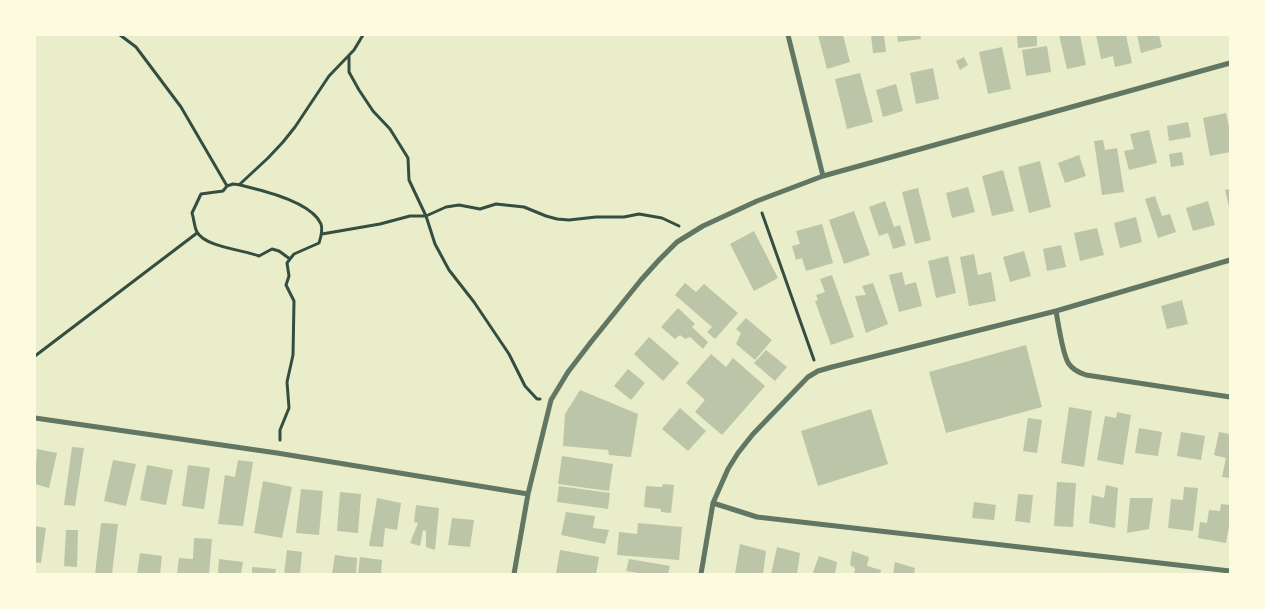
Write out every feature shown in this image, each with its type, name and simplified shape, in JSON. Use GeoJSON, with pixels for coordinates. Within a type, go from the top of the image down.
{"type":"FeatureCollection","features":[{"type":"Feature","properties":{"kind":"street"},"geometry":{"type":"LineString","coordinates":[[788,35],[823,176]]}},
{"type":"Feature","properties":{"kind":"street"},"geometry":{"type":"LineString","coordinates":[[514,574],[528,494],[551,400],[568,372],[640,280],[677,242],[703,226],[757,201],[823,176],[1230,63]]}},
{"type":"Feature","properties":{"kind":"street"},"geometry":{"type":"LineString","coordinates":[[701,574],[712,503],[728,469],[753,434],[808,377],[818,371],[1056,310],[1230,260]]}},
{"type":"Feature","properties":{"kind":"street"},"geometry":{"type":"LineString","coordinates":[[1056,310],[1066,358],[1069,365],[1078,372],[1086,375],[1230,397]]}},
{"type":"Feature","properties":{"kind":"street"},"geometry":{"type":"LineString","coordinates":[[35,418],[276,453],[528,494]]}},
{"type":"Feature","properties":{"kind":"street"},"geometry":{"type":"LineString","coordinates":[[712,503],[742,514],[757,517],[1230,571]]}},
{"type":"Feature","properties":{"kind":"path"},"geometry":{"type":"LineString","coordinates":[[120,35],[136,47],[181,107],[227,186]]}},
{"type":"Feature","properties":{"kind":"path"},"geometry":{"type":"LineString","coordinates":[[240,184],[284,142],[329,76],[354,50],[363,35]]}},
{"type":"Feature","properties":{"kind":"path"},"geometry":{"type":"LineString","coordinates":[[349,55],[349,72],[359,90],[373,111],[390,129],[408,158],[409,180],[426,216],[435,244],[449,270],[474,302],[509,354],[525,386],[537,399],[551,400]]}},
{"type":"Feature","properties":{"kind":"path"},"geometry":{"type":"LineString","coordinates":[[276,453],[280,441],[280,430],[289,408],[287,382],[293,354],[294,301],[286,285],[289,276],[287,263],[294,254],[319,243],[322,234],[321,224],[300,204],[273,193],[240,184],[227,186],[223,191],[201,194],[192,213],[197,232],[204,239],[259,256],[272,249],[279,251],[290,259]]}},
{"type":"Feature","properties":{"kind":"path"},"geometry":{"type":"LineString","coordinates":[[757,201],[818,371]]}},
{"type":"Feature","properties":{"kind":"path"},"geometry":{"type":"LineString","coordinates":[[322,234],[380,224],[410,216],[426,216],[446,207],[459,205],[480,209],[496,204],[524,207],[546,216],[569,220],[596,217],[624,217],[639,214],[653,216],[672,222],[690,234]]}},
{"type":"Feature","properties":{"kind":"path"},"geometry":{"type":"LineString","coordinates":[[35,356],[197,232]]}},
{"type":"Feature","properties":{"kind":"building"},"geometry":{"type":"Polygon","coordinates":[[[818,35],[843,35],[850,62],[827,69],[818,35]]]}},
{"type":"Feature","properties":{"kind":"building"},"geometry":{"type":"Polygon","coordinates":[[[871,35],[884,35],[886,52],[873,53],[871,35]]]}},
{"type":"Feature","properties":{"kind":"building"},"geometry":{"type":"Polygon","coordinates":[[[897,35],[920,35],[921,39],[898,42],[897,35]]]}},
{"type":"Feature","properties":{"kind":"building"},"geometry":{"type":"Polygon","coordinates":[[[1017,35],[1037,35],[1037,46],[1018,48],[1017,35]]]}},
{"type":"Feature","properties":{"kind":"building"},"geometry":{"type":"Polygon","coordinates":[[[1059,35],[1080,35],[1086,65],[1067,69],[1059,35]]]}},
{"type":"Feature","properties":{"kind":"building"},"geometry":{"type":"Polygon","coordinates":[[[1096,35],[1126,35],[1132,63],[1115,67],[1113,56],[1101,59],[1096,35]]]}},
{"type":"Feature","properties":{"kind":"building"},"geometry":{"type":"Polygon","coordinates":[[[1137,35],[1159,35],[1162,47],[1141,53],[1137,35]]]}},
{"type":"Feature","properties":{"kind":"building"},"geometry":{"type":"Polygon","coordinates":[[[1047,46],[1051,72],[1026,76],[1022,50],[1047,46]]]}},
{"type":"Feature","properties":{"kind":"building"},"geometry":{"type":"Polygon","coordinates":[[[1002,47],[1011,89],[988,94],[979,52],[1002,47]]]}},
{"type":"Feature","properties":{"kind":"building"},"geometry":{"type":"Polygon","coordinates":[[[964,57],[968,65],[960,70],[956,61],[964,57]]]}},
{"type":"Feature","properties":{"kind":"building"},"geometry":{"type":"Polygon","coordinates":[[[933,68],[939,99],[916,104],[910,73],[933,68]]]}},
{"type":"Feature","properties":{"kind":"building"},"geometry":{"type":"Polygon","coordinates":[[[860,73],[873,122],[847,129],[835,79],[860,73]]]}},
{"type":"Feature","properties":{"kind":"building"},"geometry":{"type":"Polygon","coordinates":[[[896,84],[903,111],[883,117],[876,90],[896,84]]]}},
{"type":"Feature","properties":{"kind":"building"},"geometry":{"type":"Polygon","coordinates":[[[1226,113],[1230,131],[1230,152],[1210,156],[1203,118],[1226,113]]]}},
{"type":"Feature","properties":{"kind":"building"},"geometry":{"type":"Polygon","coordinates":[[[1188,122],[1191,137],[1169,141],[1167,126],[1188,122]]]}},
{"type":"Feature","properties":{"kind":"building"},"geometry":{"type":"Polygon","coordinates":[[[1149,130],[1157,163],[1129,170],[1124,151],[1134,149],[1130,134],[1149,130]]]}},
{"type":"Feature","properties":{"kind":"building"},"geometry":{"type":"Polygon","coordinates":[[[1103,140],[1105,150],[1117,148],[1124,192],[1102,195],[1094,141],[1103,140]]]}},
{"type":"Feature","properties":{"kind":"building"},"geometry":{"type":"Polygon","coordinates":[[[1182,152],[1184,165],[1171,167],[1169,154],[1182,152]]]}},
{"type":"Feature","properties":{"kind":"building"},"geometry":{"type":"Polygon","coordinates":[[[1079,155],[1086,176],[1065,183],[1058,163],[1079,155]]]}},
{"type":"Feature","properties":{"kind":"building"},"geometry":{"type":"Polygon","coordinates":[[[1040,161],[1051,207],[1029,213],[1018,167],[1040,161]]]}},
{"type":"Feature","properties":{"kind":"building"},"geometry":{"type":"Polygon","coordinates":[[[1003,170],[1014,211],[992,216],[982,176],[1003,170]]]}},
{"type":"Feature","properties":{"kind":"building"},"geometry":{"type":"Polygon","coordinates":[[[968,187],[975,212],[952,218],[946,193],[968,187]]]}},
{"type":"Feature","properties":{"kind":"building"},"geometry":{"type":"Polygon","coordinates":[[[918,188],[931,240],[915,244],[902,192],[918,188]]]}},
{"type":"Feature","properties":{"kind":"building"},"geometry":{"type":"Polygon","coordinates":[[[1230,189],[1230,207],[1229,207],[1225,190],[1230,189]]]}},
{"type":"Feature","properties":{"kind":"building"},"geometry":{"type":"Polygon","coordinates":[[[1155,196],[1162,216],[1170,214],[1176,232],[1158,238],[1145,199],[1155,196]]]}},
{"type":"Feature","properties":{"kind":"building"},"geometry":{"type":"Polygon","coordinates":[[[885,201],[894,227],[900,225],[906,245],[893,249],[888,233],[879,236],[869,207],[885,201]]]}},
{"type":"Feature","properties":{"kind":"building"},"geometry":{"type":"Polygon","coordinates":[[[1208,201],[1215,225],[1193,231],[1186,208],[1208,201]]]}},
{"type":"Feature","properties":{"kind":"building"},"geometry":{"type":"Polygon","coordinates":[[[854,211],[870,255],[844,264],[829,220],[854,211]]]}},
{"type":"Feature","properties":{"kind":"building"},"geometry":{"type":"Polygon","coordinates":[[[1136,217],[1142,242],[1120,248],[1114,223],[1136,217]]]}},
{"type":"Feature","properties":{"kind":"building"},"geometry":{"type":"Polygon","coordinates":[[[822,224],[833,263],[806,271],[802,258],[796,260],[792,246],[800,244],[796,231],[822,224]]]}},
{"type":"Feature","properties":{"kind":"building"},"geometry":{"type":"Polygon","coordinates":[[[1097,228],[1104,255],[1080,261],[1074,233],[1097,228]]]}},
{"type":"Feature","properties":{"kind":"building"},"geometry":{"type":"Polygon","coordinates":[[[754,231],[778,278],[754,291],[730,244],[754,231]]]}},
{"type":"Feature","properties":{"kind":"building"},"geometry":{"type":"Polygon","coordinates":[[[1061,245],[1066,267],[1047,271],[1043,249],[1061,245]]]}},
{"type":"Feature","properties":{"kind":"building"},"geometry":{"type":"Polygon","coordinates":[[[1024,251],[1031,276],[1010,282],[1003,257],[1024,251]]]}},
{"type":"Feature","properties":{"kind":"building"},"geometry":{"type":"Polygon","coordinates":[[[974,254],[978,275],[991,272],[996,301],[969,306],[960,257],[974,254]]]}},
{"type":"Feature","properties":{"kind":"building"},"geometry":{"type":"Polygon","coordinates":[[[948,256],[956,293],[936,298],[928,261],[948,256]]]}},
{"type":"Feature","properties":{"kind":"building"},"geometry":{"type":"Polygon","coordinates":[[[902,272],[905,285],[916,282],[922,306],[899,312],[889,275],[902,272]]]}},
{"type":"Feature","properties":{"kind":"building"},"geometry":{"type":"Polygon","coordinates":[[[832,275],[854,337],[831,345],[815,301],[818,300],[816,295],[825,292],[820,279],[832,275]]]}},
{"type":"Feature","properties":{"kind":"building"},"geometry":{"type":"Polygon","coordinates":[[[685,283],[696,292],[704,284],[738,313],[715,339],[707,332],[712,327],[675,295],[685,283]]]}},
{"type":"Feature","properties":{"kind":"building"},"geometry":{"type":"Polygon","coordinates":[[[873,283],[888,324],[866,333],[855,296],[866,295],[862,286],[873,283]]]}},
{"type":"Feature","properties":{"kind":"building"},"geometry":{"type":"Polygon","coordinates":[[[1182,300],[1188,324],[1167,329],[1161,306],[1182,300]]]}},
{"type":"Feature","properties":{"kind":"building"},"geometry":{"type":"Polygon","coordinates":[[[678,308],[695,324],[692,327],[708,342],[703,349],[690,337],[685,339],[680,335],[675,339],[661,327],[678,308]]]}},
{"type":"Feature","properties":{"kind":"building"},"geometry":{"type":"Polygon","coordinates":[[[746,318],[772,340],[755,360],[736,344],[741,333],[736,329],[746,318]]]}},
{"type":"Feature","properties":{"kind":"building"},"geometry":{"type":"Polygon","coordinates":[[[649,337],[679,363],[663,381],[634,354],[649,337]]]}},
{"type":"Feature","properties":{"kind":"building"},"geometry":{"type":"Polygon","coordinates":[[[1026,345],[1042,407],[946,433],[929,372],[1026,345]]]}},
{"type":"Feature","properties":{"kind":"building"},"geometry":{"type":"Polygon","coordinates":[[[766,350],[787,367],[775,381],[754,363],[766,350]]]}},
{"type":"Feature","properties":{"kind":"building"},"geometry":{"type":"Polygon","coordinates":[[[711,354],[726,367],[733,358],[765,386],[722,435],[695,412],[705,400],[686,383],[711,354]]]}},
{"type":"Feature","properties":{"kind":"building"},"geometry":{"type":"Polygon","coordinates":[[[628,369],[645,383],[631,400],[614,386],[628,369]]]}},
{"type":"Feature","properties":{"kind":"building"},"geometry":{"type":"Polygon","coordinates":[[[580,390],[638,414],[631,457],[609,455],[608,450],[563,446],[565,414],[580,390]]]}},
{"type":"Feature","properties":{"kind":"building"},"geometry":{"type":"Polygon","coordinates":[[[1069,407],[1092,411],[1084,467],[1061,463],[1069,407]]]}},
{"type":"Feature","properties":{"kind":"building"},"geometry":{"type":"Polygon","coordinates":[[[680,408],[706,431],[688,451],[662,429],[680,408]]]}},
{"type":"Feature","properties":{"kind":"building"},"geometry":{"type":"Polygon","coordinates":[[[871,409],[888,464],[818,486],[801,431],[871,409]]]}},
{"type":"Feature","properties":{"kind":"building"},"geometry":{"type":"Polygon","coordinates":[[[1117,412],[1131,415],[1123,465],[1097,460],[1105,416],[1116,418],[1117,412]]]}},
{"type":"Feature","properties":{"kind":"building"},"geometry":{"type":"Polygon","coordinates":[[[1028,418],[1042,420],[1037,453],[1023,451],[1028,418]]]}},
{"type":"Feature","properties":{"kind":"building"},"geometry":{"type":"Polygon","coordinates":[[[1139,428],[1162,432],[1158,456],[1135,453],[1139,428]]]}},
{"type":"Feature","properties":{"kind":"building"},"geometry":{"type":"Polygon","coordinates":[[[1181,432],[1205,436],[1201,460],[1177,456],[1181,432]]]}},
{"type":"Feature","properties":{"kind":"building"},"geometry":{"type":"Polygon","coordinates":[[[1219,432],[1230,434],[1230,478],[1222,477],[1226,458],[1214,455],[1219,432]]]}},
{"type":"Feature","properties":{"kind":"building"},"geometry":{"type":"Polygon","coordinates":[[[72,447],[84,448],[75,506],[64,505],[72,447]]]}},
{"type":"Feature","properties":{"kind":"building"},"geometry":{"type":"Polygon","coordinates":[[[37,449],[57,453],[49,488],[35,484],[37,449]]]}},
{"type":"Feature","properties":{"kind":"building"},"geometry":{"type":"Polygon","coordinates":[[[562,456],[613,464],[609,491],[558,484],[562,456]]]}},
{"type":"Feature","properties":{"kind":"building"},"geometry":{"type":"Polygon","coordinates":[[[113,460],[136,464],[126,506],[104,501],[113,460]]]}},
{"type":"Feature","properties":{"kind":"building"},"geometry":{"type":"Polygon","coordinates":[[[238,460],[253,462],[243,526],[218,524],[225,475],[235,477],[238,460]]]}},
{"type":"Feature","properties":{"kind":"building"},"geometry":{"type":"Polygon","coordinates":[[[147,465],[173,470],[166,505],[140,500],[147,465]]]}},
{"type":"Feature","properties":{"kind":"building"},"geometry":{"type":"Polygon","coordinates":[[[188,465],[210,468],[204,509],[182,506],[188,465]]]}},
{"type":"Feature","properties":{"kind":"building"},"geometry":{"type":"Polygon","coordinates":[[[263,481],[292,487],[282,538],[254,533],[263,481]]]}},
{"type":"Feature","properties":{"kind":"building"},"geometry":{"type":"Polygon","coordinates":[[[1057,482],[1076,483],[1073,527],[1054,526],[1057,482]]]}},
{"type":"Feature","properties":{"kind":"building"},"geometry":{"type":"Polygon","coordinates":[[[663,484],[674,485],[671,513],[661,512],[661,509],[644,507],[646,486],[662,487],[663,484]]]}},
{"type":"Feature","properties":{"kind":"building"},"geometry":{"type":"Polygon","coordinates":[[[1106,485],[1118,488],[1115,528],[1089,523],[1092,495],[1104,498],[1106,485]]]}},
{"type":"Feature","properties":{"kind":"building"},"geometry":{"type":"Polygon","coordinates":[[[559,486],[610,493],[608,509],[557,502],[559,486]]]}},
{"type":"Feature","properties":{"kind":"building"},"geometry":{"type":"Polygon","coordinates":[[[1184,487],[1198,488],[1193,531],[1168,528],[1171,499],[1183,500],[1184,487]]]}},
{"type":"Feature","properties":{"kind":"building"},"geometry":{"type":"Polygon","coordinates":[[[301,489],[323,491],[319,535],[296,533],[301,489]]]}},
{"type":"Feature","properties":{"kind":"building"},"geometry":{"type":"Polygon","coordinates":[[[340,492],[361,494],[358,533],[337,531],[340,492]]]}},
{"type":"Feature","properties":{"kind":"building"},"geometry":{"type":"Polygon","coordinates":[[[1018,494],[1033,495],[1030,523],[1015,521],[1018,494]]]}},
{"type":"Feature","properties":{"kind":"building"},"geometry":{"type":"Polygon","coordinates":[[[377,498],[401,503],[397,530],[385,528],[383,547],[369,546],[377,498]]]}},
{"type":"Feature","properties":{"kind":"building"},"geometry":{"type":"Polygon","coordinates":[[[1130,498],[1153,498],[1149,529],[1127,533],[1130,498]]]}},
{"type":"Feature","properties":{"kind":"building"},"geometry":{"type":"Polygon","coordinates":[[[974,502],[996,505],[994,520],[972,518],[974,502]]]}},
{"type":"Feature","properties":{"kind":"building"},"geometry":{"type":"Polygon","coordinates":[[[1221,504],[1230,505],[1230,520],[1226,543],[1198,538],[1200,522],[1207,523],[1209,510],[1220,511],[1221,504]]]}},
{"type":"Feature","properties":{"kind":"building"},"geometry":{"type":"Polygon","coordinates":[[[416,505],[439,508],[435,550],[426,547],[426,531],[423,530],[420,546],[410,543],[418,523],[414,522],[416,505]]]}},
{"type":"Feature","properties":{"kind":"building"},"geometry":{"type":"Polygon","coordinates":[[[566,512],[595,516],[593,528],[609,530],[605,544],[561,535],[566,512]]]}},
{"type":"Feature","properties":{"kind":"building"},"geometry":{"type":"Polygon","coordinates":[[[452,518],[474,520],[470,547],[448,545],[452,518]]]}},
{"type":"Feature","properties":{"kind":"building"},"geometry":{"type":"Polygon","coordinates":[[[101,523],[118,524],[112,574],[95,574],[101,523]]]}},
{"type":"Feature","properties":{"kind":"building"},"geometry":{"type":"Polygon","coordinates":[[[638,523],[682,527],[679,560],[617,555],[619,532],[637,534],[638,523]]]}},
{"type":"Feature","properties":{"kind":"building"},"geometry":{"type":"Polygon","coordinates":[[[35,526],[46,528],[41,563],[35,562],[35,526]]]}},
{"type":"Feature","properties":{"kind":"building"},"geometry":{"type":"Polygon","coordinates":[[[66,530],[78,530],[77,567],[64,566],[66,530]]]}},
{"type":"Feature","properties":{"kind":"building"},"geometry":{"type":"Polygon","coordinates":[[[194,538],[212,539],[209,574],[177,574],[179,558],[193,559],[194,538]]]}},
{"type":"Feature","properties":{"kind":"building"},"geometry":{"type":"Polygon","coordinates":[[[740,544],[766,551],[763,574],[735,574],[740,544]]]}},
{"type":"Feature","properties":{"kind":"building"},"geometry":{"type":"Polygon","coordinates":[[[777,547],[800,553],[797,574],[771,574],[777,547]]]}},
{"type":"Feature","properties":{"kind":"building"},"geometry":{"type":"Polygon","coordinates":[[[287,550],[302,552],[300,574],[284,574],[287,550]]]}},
{"type":"Feature","properties":{"kind":"building"},"geometry":{"type":"Polygon","coordinates":[[[560,550],[599,557],[596,574],[556,574],[560,550]]]}},
{"type":"Feature","properties":{"kind":"building"},"geometry":{"type":"Polygon","coordinates":[[[852,551],[869,557],[867,566],[881,570],[880,574],[854,574],[855,568],[850,565],[852,551]]]}},
{"type":"Feature","properties":{"kind":"building"},"geometry":{"type":"Polygon","coordinates":[[[140,553],[162,556],[160,574],[137,574],[140,553]]]}},
{"type":"Feature","properties":{"kind":"building"},"geometry":{"type":"Polygon","coordinates":[[[335,555],[357,558],[356,574],[332,574],[335,555]]]}},
{"type":"Feature","properties":{"kind":"building"},"geometry":{"type":"Polygon","coordinates":[[[819,556],[837,562],[835,574],[814,574],[819,556]]]}},
{"type":"Feature","properties":{"kind":"building"},"geometry":{"type":"Polygon","coordinates":[[[360,557],[382,560],[381,574],[358,574],[360,557]]]}},
{"type":"Feature","properties":{"kind":"building"},"geometry":{"type":"Polygon","coordinates":[[[219,559],[243,562],[241,574],[218,574],[219,559]]]}},
{"type":"Feature","properties":{"kind":"building"},"geometry":{"type":"Polygon","coordinates":[[[629,559],[670,566],[668,574],[644,574],[626,571],[629,559]]]}},
{"type":"Feature","properties":{"kind":"building"},"geometry":{"type":"Polygon","coordinates":[[[895,562],[915,568],[914,574],[893,574],[895,562]]]}},
{"type":"Feature","properties":{"kind":"building"},"geometry":{"type":"Polygon","coordinates":[[[252,567],[276,569],[275,574],[252,574],[252,567]]]}}]}
